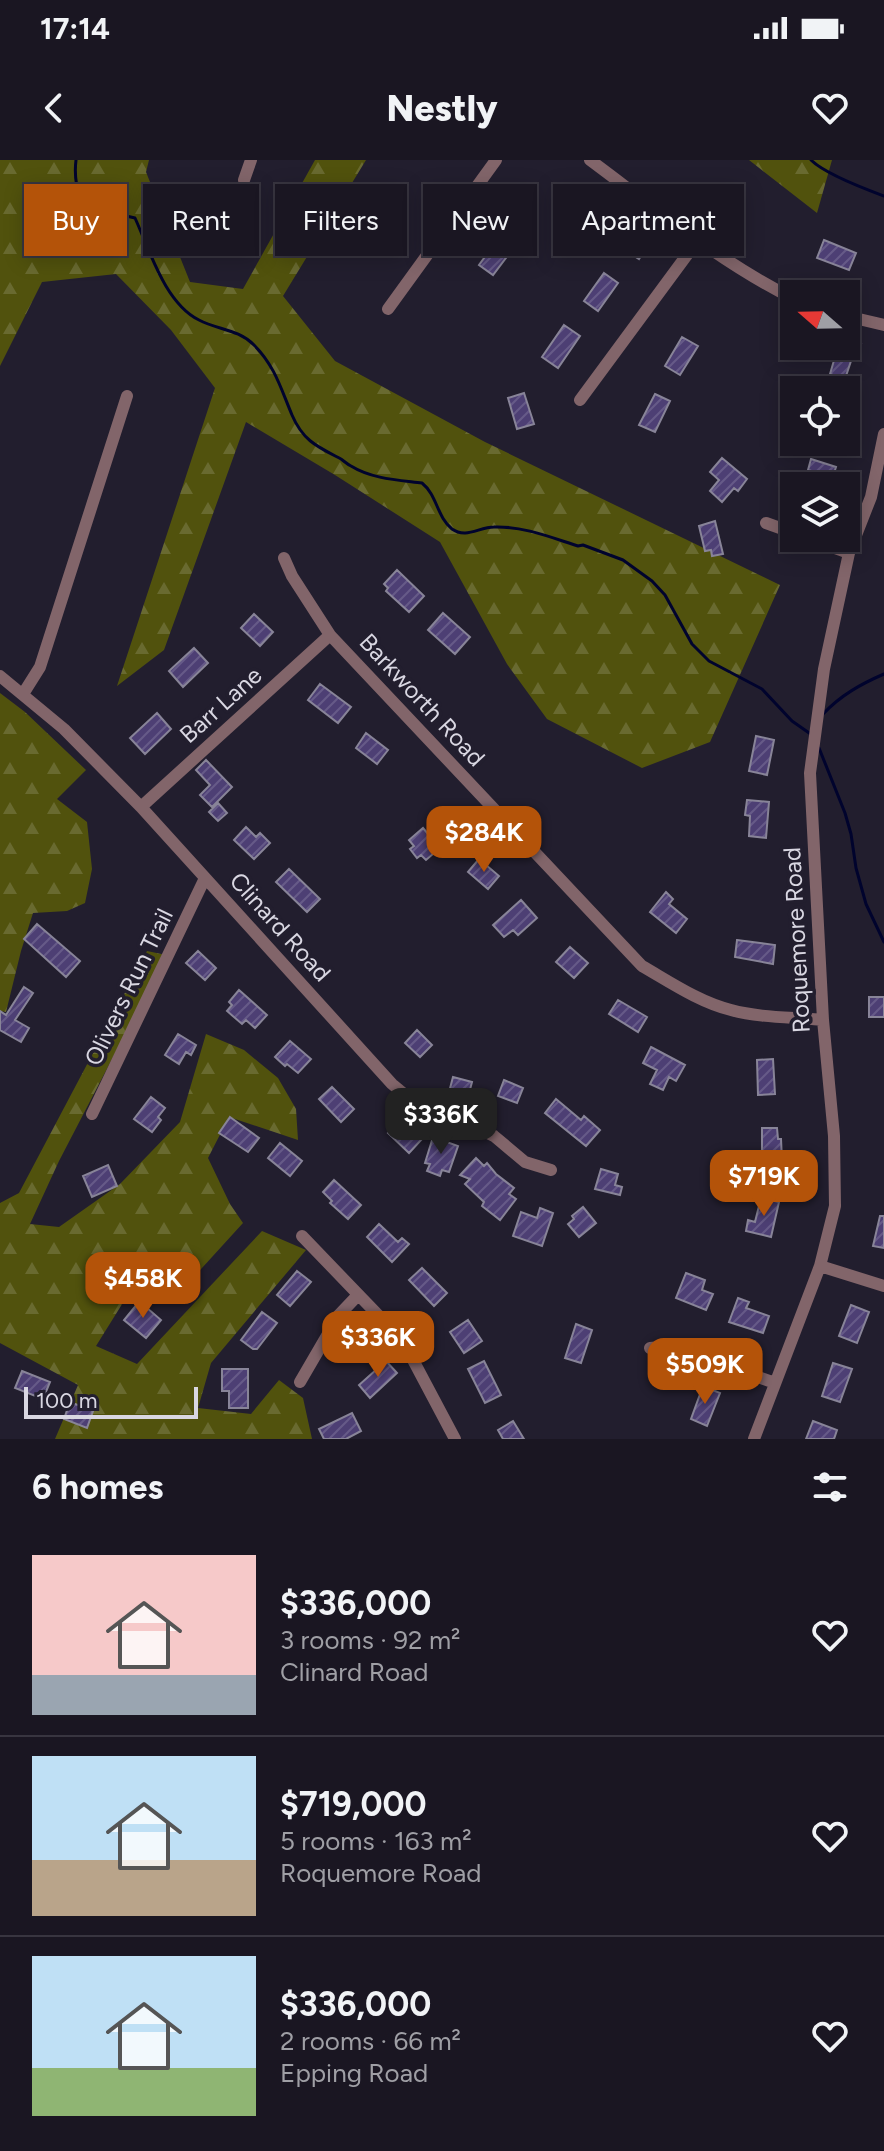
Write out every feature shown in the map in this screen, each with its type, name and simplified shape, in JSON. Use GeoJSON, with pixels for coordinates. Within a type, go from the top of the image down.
{"type":"FeatureCollection","features":[{"type":"Feature","properties":{"kind":"street"},"geometry":{"type":"LineString","coordinates":[[244,180],[251,160]]}},
{"type":"Feature","properties":{"kind":"street"},"geometry":{"type":"LineString","coordinates":[[388,309],[496,160]]}},
{"type":"Feature","properties":{"kind":"street"},"geometry":{"type":"LineString","coordinates":[[590,160],[622,184]]}},
{"type":"Feature","properties":{"kind":"street"},"geometry":{"type":"LineString","coordinates":[[580,400],[686,256]]}},
{"type":"Feature","properties":{"kind":"street"},"geometry":{"type":"LineString","coordinates":[[722,256],[780,292]]}},
{"type":"Feature","properties":{"kind":"street"},"geometry":{"type":"LineString","coordinates":[[860,319],[884,325]]}},
{"type":"Feature","properties":{"kind":"street"},"geometry":{"type":"LineString","coordinates":[[23,694],[40,667],[127,396]]}},
{"type":"Feature","properties":{"kind":"street","name":"Roquemore Road"},"geometry":{"type":"LineString","coordinates":[[754,1439],[820,1266],[835,1206],[834,1136],[823,1020],[810,773],[824,669],[849,553],[871,497],[884,434]]}},
{"type":"Feature","properties":{"kind":"street"},"geometry":{"type":"LineString","coordinates":[[766,523],[780,528]]}},
{"type":"Feature","properties":{"kind":"street","name":"Barkworth Road"},"geometry":{"type":"LineString","coordinates":[[284,558],[330,635],[642,966],[694,996],[730,1010],[823,1020]]}},
{"type":"Feature","properties":{"kind":"street","name":"Barr Lane"},"geometry":{"type":"LineString","coordinates":[[141,807],[330,635]]}},
{"type":"Feature","properties":{"kind":"street","name":"Clinard Road"},"geometry":{"type":"LineString","coordinates":[[0,676],[64,729],[141,807],[392,1084],[421,1108],[463,1121],[494,1136],[525,1162],[551,1170]]}},
{"type":"Feature","properties":{"kind":"street","name":"Olivers Run Trail"},"geometry":{"type":"LineString","coordinates":[[92,1114],[205,878]]}},
{"type":"Feature","properties":{"kind":"street"},"geometry":{"type":"LineString","coordinates":[[302,1236],[403,1341],[455,1439]]}},
{"type":"Feature","properties":{"kind":"street"},"geometry":{"type":"LineString","coordinates":[[820,1266],[884,1286]]}},
{"type":"Feature","properties":{"kind":"street"},"geometry":{"type":"LineString","coordinates":[[300,1382],[339,1315],[358,1295]]}},
{"type":"Feature","properties":{"kind":"street"},"geometry":{"type":"LineString","coordinates":[[650,1348],[670,1346],[775,1383]]}},
{"type":"Feature","properties":{"kind":"green space"},"geometry":{"type":"Polygon","coordinates":[[[0,160],[149,160],[146,172],[151,184],[143,184],[143,256],[180,256],[190,282],[243,289],[275,232],[275,256],[307,256],[283,296],[335,361],[485,442],[780,585],[710,742],[642,768],[547,719],[507,664],[440,542],[246,422],[164,650],[117,686],[215,388],[171,330],[116,274],[42,282],[0,366],[0,160]]]}},
{"type":"Feature","properties":{"kind":"green space"},"geometry":{"type":"Polygon","coordinates":[[[315,160],[366,160],[351,184],[302,184],[315,160]]]}},
{"type":"Feature","properties":{"kind":"green space"},"geometry":{"type":"Polygon","coordinates":[[[749,160],[832,160],[817,213],[749,160]]]}},
{"type":"Feature","properties":{"kind":"green space"},"geometry":{"type":"Polygon","coordinates":[[[0,693],[25,712],[86,770],[57,799],[87,822],[92,869],[85,903],[67,911],[33,913],[6,1012],[0,1011],[0,693]]]}},
{"type":"Feature","properties":{"kind":"green space"},"geometry":{"type":"Polygon","coordinates":[[[147,951],[166,955],[59,1161],[30,1224],[59,1227],[120,1184],[180,1122],[206,1034],[244,1050],[278,1078],[296,1109],[298,1140],[229,1117],[208,1158],[230,1204],[243,1223],[171,1302],[129,1293],[96,1346],[137,1364],[262,1231],[306,1250],[211,1363],[198,1408],[251,1414],[279,1380],[303,1398],[312,1439],[55,1439],[78,1385],[0,1343],[0,1203],[19,1193],[147,951]]]}},
{"type":"Feature","properties":{"kind":"building"},"geometry":{"type":"Polygon","coordinates":[[[824,240],[856,253],[849,270],[817,258],[824,240]]]}},
{"type":"Feature","properties":{"kind":"building"},"geometry":{"type":"Polygon","coordinates":[[[486,256],[507,256],[493,275],[479,265],[486,256]]]}},
{"type":"Feature","properties":{"kind":"building"},"geometry":{"type":"Polygon","coordinates":[[[604,273],[618,283],[598,311],[584,301],[604,273]]]}},
{"type":"Feature","properties":{"kind":"building"},"geometry":{"type":"Polygon","coordinates":[[[564,325],[580,336],[558,368],[542,357],[564,325]]]}},
{"type":"Feature","properties":{"kind":"building"},"geometry":{"type":"Polygon","coordinates":[[[682,337],[698,346],[680,375],[665,366],[682,337]]]}},
{"type":"Feature","properties":{"kind":"building"},"geometry":{"type":"Polygon","coordinates":[[[834,360],[851,360],[846,376],[830,374],[834,360]]]}},
{"type":"Feature","properties":{"kind":"building"},"geometry":{"type":"Polygon","coordinates":[[[524,393],[534,424],[517,429],[508,398],[524,393]]]}},
{"type":"Feature","properties":{"kind":"building"},"geometry":{"type":"Polygon","coordinates":[[[655,394],[670,401],[655,432],[639,425],[655,394]]]}},
{"type":"Feature","properties":{"kind":"building"},"geometry":{"type":"Polygon","coordinates":[[[722,458],[747,479],[738,491],[734,488],[722,502],[710,491],[719,480],[710,472],[722,458]]]}},
{"type":"Feature","properties":{"kind":"building"},"geometry":{"type":"Polygon","coordinates":[[[811,459],[836,467],[834,472],[808,470],[811,459]]]}},
{"type":"Feature","properties":{"kind":"building"},"geometry":{"type":"Polygon","coordinates":[[[715,521],[723,554],[712,556],[711,550],[705,551],[699,526],[715,521]]]}},
{"type":"Feature","properties":{"kind":"building"},"geometry":{"type":"Polygon","coordinates":[[[397,570],[424,596],[409,612],[386,591],[388,588],[384,584],[397,570]]]}},
{"type":"Feature","properties":{"kind":"building"},"geometry":{"type":"Polygon","coordinates":[[[443,613],[470,637],[455,654],[428,630],[443,613]]]}},
{"type":"Feature","properties":{"kind":"building"},"geometry":{"type":"Polygon","coordinates":[[[254,614],[273,632],[260,646],[241,628],[254,614]]]}},
{"type":"Feature","properties":{"kind":"building"},"geometry":{"type":"Polygon","coordinates":[[[194,648],[208,663],[183,687],[169,671],[194,648]]]}},
{"type":"Feature","properties":{"kind":"building"},"geometry":{"type":"Polygon","coordinates":[[[320,684],[351,707],[338,723],[308,700],[320,684]]]}},
{"type":"Feature","properties":{"kind":"building"},"geometry":{"type":"Polygon","coordinates":[[[157,713],[171,729],[145,754],[130,738],[157,713]]]}},
{"type":"Feature","properties":{"kind":"building"},"geometry":{"type":"Polygon","coordinates":[[[366,733],[388,750],[377,764],[356,748],[366,733]]]}},
{"type":"Feature","properties":{"kind":"building"},"geometry":{"type":"Polygon","coordinates":[[[756,736],[774,740],[767,775],[749,771],[756,736]]]}},
{"type":"Feature","properties":{"kind":"building"},"geometry":{"type":"Polygon","coordinates":[[[206,760],[232,787],[212,807],[200,795],[210,785],[196,770],[206,760]]]}},
{"type":"Feature","properties":{"kind":"building"},"geometry":{"type":"Polygon","coordinates":[[[747,800],[769,802],[766,838],[749,836],[750,816],[745,815],[747,800]]]}},
{"type":"Feature","properties":{"kind":"building"},"geometry":{"type":"Polygon","coordinates":[[[218,803],[227,813],[218,821],[209,812],[218,803]]]}},
{"type":"Feature","properties":{"kind":"building"},"geometry":{"type":"Polygon","coordinates":[[[246,827],[256,837],[260,833],[270,843],[254,859],[234,840],[246,827]]]}},
{"type":"Feature","properties":{"kind":"building"},"geometry":{"type":"Polygon","coordinates":[[[423,828],[440,848],[426,860],[421,855],[417,858],[410,849],[414,846],[409,840],[423,828]]]}},
{"type":"Feature","properties":{"kind":"building"},"geometry":{"type":"Polygon","coordinates":[[[479,859],[499,876],[488,889],[468,872],[479,859]]]}},
{"type":"Feature","properties":{"kind":"building"},"geometry":{"type":"Polygon","coordinates":[[[289,869],[320,899],[307,912],[276,882],[289,869]]]}},
{"type":"Feature","properties":{"kind":"building"},"geometry":{"type":"Polygon","coordinates":[[[666,892],[673,899],[669,904],[687,919],[676,933],[650,912],[666,892]]]}},
{"type":"Feature","properties":{"kind":"building"},"geometry":{"type":"Polygon","coordinates":[[[521,900],[537,918],[518,935],[513,930],[504,937],[493,925],[521,900]]]}},
{"type":"Feature","properties":{"kind":"building"},"geometry":{"type":"Polygon","coordinates":[[[37,924],[80,961],[66,977],[24,939],[37,924]]]}},
{"type":"Feature","properties":{"kind":"building"},"geometry":{"type":"Polygon","coordinates":[[[737,940],[775,945],[773,964],[735,957],[737,940]]]}},
{"type":"Feature","properties":{"kind":"building"},"geometry":{"type":"Polygon","coordinates":[[[570,947],[588,963],[574,978],[556,962],[570,947]]]}},
{"type":"Feature","properties":{"kind":"building"},"geometry":{"type":"Polygon","coordinates":[[[198,951],[216,968],[205,980],[186,963],[198,951]]]}},
{"type":"Feature","properties":{"kind":"building"},"geometry":{"type":"Polygon","coordinates":[[[24,987],[33,993],[15,1020],[29,1028],[21,1042],[0,1030],[0,1011],[6,1015],[24,987]]]}},
{"type":"Feature","properties":{"kind":"building"},"geometry":{"type":"Polygon","coordinates":[[[239,990],[267,1015],[255,1028],[246,1020],[242,1024],[227,1011],[232,1005],[229,1002],[239,990]]]}},
{"type":"Feature","properties":{"kind":"building"},"geometry":{"type":"Polygon","coordinates":[[[869,997],[884,997],[884,1017],[869,1017],[869,997]]]}},
{"type":"Feature","properties":{"kind":"building"},"geometry":{"type":"Polygon","coordinates":[[[618,1000],[647,1017],[638,1032],[609,1014],[618,1000]]]}},
{"type":"Feature","properties":{"kind":"building"},"geometry":{"type":"Polygon","coordinates":[[[417,1030],[432,1045],[420,1057],[405,1043],[417,1030]]]}},
{"type":"Feature","properties":{"kind":"building"},"geometry":{"type":"Polygon","coordinates":[[[178,1034],[196,1045],[191,1055],[186,1052],[179,1064],[165,1055],[178,1034]]]}},
{"type":"Feature","properties":{"kind":"building"},"geometry":{"type":"Polygon","coordinates":[[[290,1041],[311,1059],[298,1073],[275,1057],[290,1041]]]}},
{"type":"Feature","properties":{"kind":"building"},"geometry":{"type":"Polygon","coordinates":[[[651,1047],[685,1065],[676,1081],[669,1077],[663,1090],[650,1084],[657,1070],[643,1063],[651,1047]]]}},
{"type":"Feature","properties":{"kind":"building"},"geometry":{"type":"Polygon","coordinates":[[[773,1059],[775,1094],[758,1095],[757,1060],[773,1059]]]}},
{"type":"Feature","properties":{"kind":"building"},"geometry":{"type":"Polygon","coordinates":[[[453,1077],[472,1082],[467,1101],[448,1096],[453,1077]]]}},
{"type":"Feature","properties":{"kind":"building"},"geometry":{"type":"Polygon","coordinates":[[[504,1080],[523,1088],[517,1103],[498,1096],[504,1080]]]}},
{"type":"Feature","properties":{"kind":"building"},"geometry":{"type":"Polygon","coordinates":[[[332,1087],[354,1109],[341,1122],[319,1099],[332,1087]]]}},
{"type":"Feature","properties":{"kind":"building"},"geometry":{"type":"Polygon","coordinates":[[[151,1097],[165,1108],[152,1132],[134,1119],[151,1097]]]}},
{"type":"Feature","properties":{"kind":"building"},"geometry":{"type":"Polygon","coordinates":[[[556,1099],[581,1120],[584,1116],[600,1130],[586,1146],[545,1113],[556,1099]]]}},
{"type":"Feature","properties":{"kind":"building"},"geometry":{"type":"Polygon","coordinates":[[[230,1117],[259,1138],[248,1152],[219,1133],[230,1117]]]}},
{"type":"Feature","properties":{"kind":"building"},"geometry":{"type":"Polygon","coordinates":[[[400,1120],[421,1140],[409,1153],[388,1133],[400,1120]]]}},
{"type":"Feature","properties":{"kind":"building"},"geometry":{"type":"Polygon","coordinates":[[[762,1128],[777,1128],[782,1160],[762,1160],[762,1128]]]}},
{"type":"Feature","properties":{"kind":"building"},"geometry":{"type":"Polygon","coordinates":[[[433,1137],[458,1146],[449,1172],[442,1170],[440,1176],[427,1171],[430,1164],[425,1163],[433,1137]]]}},
{"type":"Feature","properties":{"kind":"building"},"geometry":{"type":"Polygon","coordinates":[[[280,1143],[302,1161],[290,1176],[268,1158],[280,1143]]]}},
{"type":"Feature","properties":{"kind":"building"},"geometry":{"type":"Polygon","coordinates":[[[476,1158],[484,1166],[487,1163],[514,1188],[509,1194],[516,1199],[500,1220],[482,1206],[484,1202],[465,1184],[470,1179],[460,1175],[476,1158]]]}},
{"type":"Feature","properties":{"kind":"building"},"geometry":{"type":"Polygon","coordinates":[[[108,1165],[117,1186],[92,1197],[83,1176],[108,1165]]]}},
{"type":"Feature","properties":{"kind":"building"},"geometry":{"type":"Polygon","coordinates":[[[601,1169],[618,1174],[615,1185],[622,1187],[620,1195],[595,1189],[601,1169]]]}},
{"type":"Feature","properties":{"kind":"building"},"geometry":{"type":"Polygon","coordinates":[[[334,1180],[361,1205],[348,1219],[323,1192],[334,1180]]]}},
{"type":"Feature","properties":{"kind":"building"},"geometry":{"type":"Polygon","coordinates":[[[761,1198],[779,1202],[771,1237],[746,1231],[748,1220],[755,1222],[761,1198]]]}},
{"type":"Feature","properties":{"kind":"building"},"geometry":{"type":"Polygon","coordinates":[[[583,1207],[596,1223],[579,1237],[568,1224],[583,1207]]]}},
{"type":"Feature","properties":{"kind":"building"},"geometry":{"type":"Polygon","coordinates":[[[540,1208],[553,1213],[542,1246],[513,1236],[521,1212],[537,1218],[540,1208]]]}},
{"type":"Feature","properties":{"kind":"building"},"geometry":{"type":"Polygon","coordinates":[[[880,1216],[884,1216],[884,1248],[873,1246],[880,1216]]]}},
{"type":"Feature","properties":{"kind":"building"},"geometry":{"type":"Polygon","coordinates":[[[379,1224],[398,1242],[402,1238],[409,1244],[392,1262],[367,1237],[379,1224]]]}},
{"type":"Feature","properties":{"kind":"building"},"geometry":{"type":"Polygon","coordinates":[[[422,1268],[447,1293],[434,1306],[409,1280],[422,1268]]]}},
{"type":"Feature","properties":{"kind":"building"},"geometry":{"type":"Polygon","coordinates":[[[297,1271],[311,1282],[290,1306],[277,1295],[297,1271]]]}},
{"type":"Feature","properties":{"kind":"building"},"geometry":{"type":"Polygon","coordinates":[[[686,1273],[705,1280],[702,1290],[713,1294],[706,1310],[676,1298],[686,1273]]]}},
{"type":"Feature","properties":{"kind":"building"},"geometry":{"type":"Polygon","coordinates":[[[738,1298],[749,1302],[746,1308],[769,1316],[763,1333],[729,1322],[738,1298]]]}},
{"type":"Feature","properties":{"kind":"building"},"geometry":{"type":"Polygon","coordinates":[[[138,1303],[161,1320],[146,1338],[124,1320],[138,1303]]]}},
{"type":"Feature","properties":{"kind":"building"},"geometry":{"type":"Polygon","coordinates":[[[851,1305],[869,1312],[857,1343],[839,1336],[851,1305]]]}},
{"type":"Feature","properties":{"kind":"building"},"geometry":{"type":"Polygon","coordinates":[[[262,1312],[277,1323],[257,1349],[253,1349],[241,1340],[262,1312]]]}},
{"type":"Feature","properties":{"kind":"building"},"geometry":{"type":"Polygon","coordinates":[[[468,1320],[482,1341],[464,1353],[450,1332],[468,1320]]]}},
{"type":"Feature","properties":{"kind":"building"},"geometry":{"type":"Polygon","coordinates":[[[576,1324],[592,1330],[581,1363],[565,1358],[576,1324]]]}},
{"type":"Feature","properties":{"kind":"building"},"geometry":{"type":"Polygon","coordinates":[[[386,1361],[397,1373],[370,1398],[359,1385],[386,1361]]]}},
{"type":"Feature","properties":{"kind":"building"},"geometry":{"type":"Polygon","coordinates":[[[484,1361],[501,1395],[485,1403],[468,1369],[484,1361]]]}},
{"type":"Feature","properties":{"kind":"building"},"geometry":{"type":"Polygon","coordinates":[[[833,1363],[852,1369],[840,1402],[822,1396],[833,1363]]]}},
{"type":"Feature","properties":{"kind":"building"},"geometry":{"type":"Polygon","coordinates":[[[222,1369],[248,1369],[248,1408],[229,1408],[229,1391],[222,1391],[222,1369]]]}},
{"type":"Feature","properties":{"kind":"building"},"geometry":{"type":"Polygon","coordinates":[[[22,1371],[50,1382],[43,1399],[15,1388],[22,1371]]]}},
{"type":"Feature","properties":{"kind":"building"},"geometry":{"type":"Polygon","coordinates":[[[703,1386],[720,1393],[707,1426],[691,1419],[703,1386]]]}},
{"type":"Feature","properties":{"kind":"building"},"geometry":{"type":"Polygon","coordinates":[[[70,1402],[93,1411],[87,1428],[64,1419],[70,1402]]]}},
{"type":"Feature","properties":{"kind":"building"},"geometry":{"type":"Polygon","coordinates":[[[352,1413],[361,1431],[346,1439],[324,1439],[319,1429],[352,1413]]]}},
{"type":"Feature","properties":{"kind":"building"},"geometry":{"type":"Polygon","coordinates":[[[513,1421],[524,1439],[503,1439],[498,1430],[513,1421]]]}},
{"type":"Feature","properties":{"kind":"building"},"geometry":{"type":"Polygon","coordinates":[[[813,1421],[837,1430],[834,1439],[806,1439],[813,1421]]]}},
{"type":"Feature","properties":{"kind":"waterway"},"geometry":{"type":"LineString","coordinates":[[76,160],[77,189],[84,207],[104,226],[122,215],[135,218],[160,275],[177,302],[199,320],[241,336],[254,345],[272,370],[296,424],[312,442],[368,474],[422,483],[447,524],[457,532],[467,533],[488,527],[515,528],[583,545],[623,560],[652,581],[665,595],[692,644],[709,661],[762,689],[792,721],[812,735]]}},
{"type":"Feature","properties":{"kind":"waterway"},"geometry":{"type":"LineString","coordinates":[[811,160],[835,176],[884,196]]}},
{"type":"Feature","properties":{"kind":"waterway"},"geometry":{"type":"LineString","coordinates":[[823,714],[852,691],[884,674]]}},
{"type":"Feature","properties":{"kind":"waterway"},"geometry":{"type":"LineString","coordinates":[[819,748],[845,813],[866,904],[884,942]]}}]}
